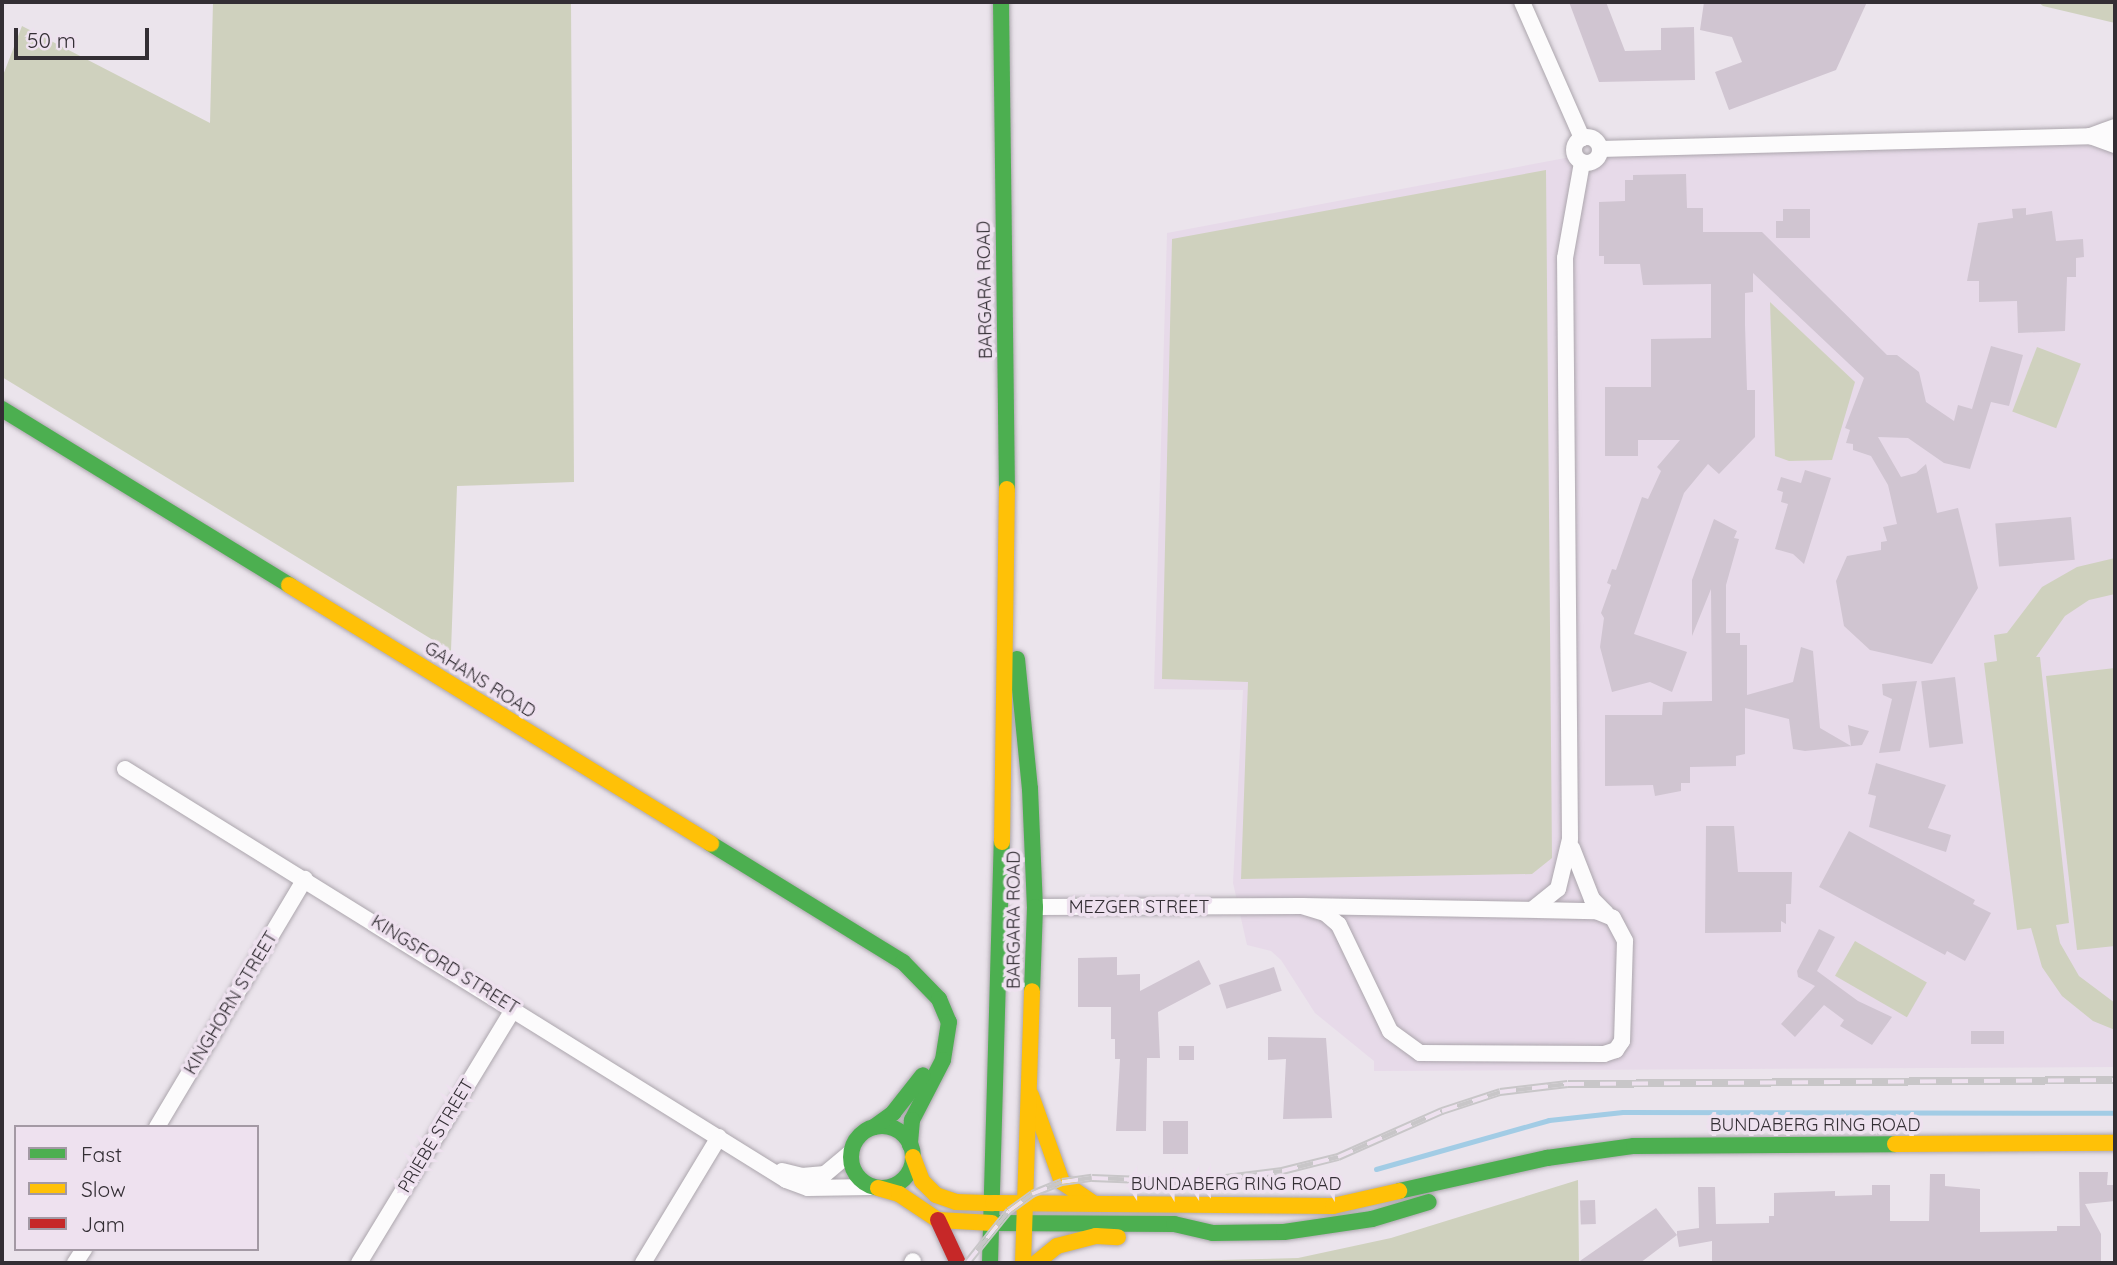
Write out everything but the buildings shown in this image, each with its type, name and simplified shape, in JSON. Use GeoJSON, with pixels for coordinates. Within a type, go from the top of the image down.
{"type":"FeatureCollection","features":[{"type":"Feature","properties":{"kind":"main road","name":"BARGARA ROAD"},"geometry":{"type":"LineString","coordinates":[[990,1263],[1004,906],[1002,780],[1008,577],[1001,2]]}},
{"type":"Feature","properties":{"kind":"main road","name":"GAHANS ROAD"},"geometry":{"type":"LineString","coordinates":[[2,409],[903,962],[932,991],[947,1015],[947,1046],[912,1120],[911,1151],[905,1178],[893,1186],[875,1187]]}},
{"type":"Feature","properties":{"kind":"main road","name":"BARGARA ROAD"},"geometry":{"type":"LineString","coordinates":[[1008,577],[1030,789],[1035,907],[1031,1095],[1023,1263]]}},
{"type":"Feature","properties":{"kind":"main road"},"geometry":{"type":"LineString","coordinates":[[1004,906],[1035,907]]}},
{"type":"Feature","properties":{"kind":"main road"},"geometry":{"type":"LineString","coordinates":[[932,991],[941,1026],[930,1064],[893,1113],[859,1136],[851,1152],[857,1177],[875,1187],[899,1194],[938,1220],[992,1223]]}},
{"type":"Feature","properties":{"kind":"main road"},"geometry":{"type":"LineString","coordinates":[[1031,1095],[1062,1182],[1078,1196],[1101,1204]]}},
{"type":"Feature","properties":{"kind":"main road"},"geometry":{"type":"LineString","coordinates":[[874,1127],[895,1129],[911,1151],[922,1181],[936,1195],[956,1202],[993,1203]]}},
{"type":"Feature","properties":{"kind":"main road","name":"BUNDABERG RING ROAD"},"geometry":{"type":"LineString","coordinates":[[993,1203],[1333,1206],[1517,1166],[1634,1146],[2115,1143]]}},
{"type":"Feature","properties":{"kind":"main road","name":"BUNDABERG RING ROAD"},"geometry":{"type":"LineString","coordinates":[[992,1223],[1174,1224],[1213,1233],[1283,1232],[1372,1219],[1455,1194],[1517,1166]]}},
{"type":"Feature","properties":{"kind":"main road"},"geometry":{"type":"LineString","coordinates":[[938,1220],[958,1263]]}},
{"type":"Feature","properties":{"kind":"main road"},"geometry":{"type":"LineString","coordinates":[[1036,1263],[1057,1246],[1096,1236],[1186,1238],[1213,1233]]}},
{"type":"Feature","properties":{"kind":"street"},"geometry":{"type":"LineString","coordinates":[[1521,2],[1582,138]]}},
{"type":"Feature","properties":{"kind":"street"},"geometry":{"type":"LineString","coordinates":[[1600,149],[2090,136],[2115,127]]}},
{"type":"Feature","properties":{"kind":"street"},"geometry":{"type":"LineString","coordinates":[[2090,136],[2115,145]]}},
{"type":"Feature","properties":{"kind":"street"},"geometry":{"type":"LineString","coordinates":[[1582,138],[1593,139],[1600,149]]}},
{"type":"Feature","properties":{"kind":"street"},"geometry":{"type":"LineString","coordinates":[[1532,909],[1558,889],[1570,839],[1565,258],[1582,163],[1574,148],[1582,138]]}},
{"type":"Feature","properties":{"kind":"street"},"geometry":{"type":"LineString","coordinates":[[1582,163],[1595,161],[1600,149]]}},
{"type":"Feature","properties":{"kind":"street","name":"KINGSFORD STREET"},"geometry":{"type":"LineString","coordinates":[[125,769],[800,1187],[875,1187]]}},
{"type":"Feature","properties":{"kind":"street"},"geometry":{"type":"LineString","coordinates":[[1302,906],[1325,913],[1339,925],[1390,1031],[1412,1050],[1430,1055],[1604,1054],[1615,1050],[1623,1035],[1625,941],[1617,923],[1592,899],[1570,839]]}},
{"type":"Feature","properties":{"kind":"street","name":"KINGHORN STREET"},"geometry":{"type":"LineString","coordinates":[[158,1125],[305,879]]}},
{"type":"Feature","properties":{"kind":"street","name":"MEZGER STREET"},"geometry":{"type":"LineString","coordinates":[[1035,907],[1587,909],[1607,915]]}},
{"type":"Feature","properties":{"kind":"street","name":"PRIEBE STREET"},"geometry":{"type":"LineString","coordinates":[[359,1263],[514,1008]]}},
{"type":"Feature","properties":{"kind":"street"},"geometry":{"type":"LineString","coordinates":[[643,1263],[719,1137]]}},
{"type":"Feature","properties":{"kind":"street","name":"KINGSFORD STREET"},"geometry":{"type":"LineString","coordinates":[[763,1164],[790,1174],[817,1176],[832,1172],[851,1152]]}},
{"type":"Feature","properties":{"kind":"shaded area"},"geometry":{"type":"Polygon","coordinates":[[[2115,138],[2115,1067],[1374,1071],[1374,1061],[1315,1013],[1281,960],[1271,951],[1247,945],[1233,883],[1243,690],[1154,689],[1167,233],[1619,148],[2115,138]]]}},
{"type":"Feature","properties":{"kind":"green space"},"geometry":{"type":"Polygon","coordinates":[[[213,2],[571,2],[574,482],[457,486],[451,651],[2,377],[2,78],[22,26],[210,123],[213,2]]]}},
{"type":"Feature","properties":{"kind":"green space"},"geometry":{"type":"Polygon","coordinates":[[[2038,2],[2115,2],[2115,23],[2043,6],[2038,2]]]}},
{"type":"Feature","properties":{"kind":"green space"},"geometry":{"type":"Polygon","coordinates":[[[1546,170],[1552,858],[1532,874],[1241,879],[1248,682],[1162,679],[1172,239],[1546,170]]]}},
{"type":"Feature","properties":{"kind":"green space"},"geometry":{"type":"Polygon","coordinates":[[[1770,302],[1855,382],[1832,460],[1789,461],[1775,456],[1770,302]]]}},
{"type":"Feature","properties":{"kind":"green space"},"geometry":{"type":"Polygon","coordinates":[[[2037,347],[2081,364],[2056,428],[2012,411],[2037,347]]]}},
{"type":"Feature","properties":{"kind":"green space"},"geometry":{"type":"Polygon","coordinates":[[[2115,558],[2115,594],[2089,600],[2065,616],[2036,657],[2040,657],[2069,923],[2056,925],[2060,943],[2079,976],[2115,1003],[2115,1030],[2093,1021],[2062,996],[2042,967],[2031,928],[2017,930],[1984,663],[1997,661],[1994,635],[2007,633],[2042,587],[2077,567],[2115,558]]]}},
{"type":"Feature","properties":{"kind":"green space"},"geometry":{"type":"Polygon","coordinates":[[[2115,668],[2115,946],[2077,950],[2046,676],[2115,668]]]}},
{"type":"Feature","properties":{"kind":"green space"},"geometry":{"type":"Polygon","coordinates":[[[1855,941],[1927,983],[1907,1017],[1835,976],[1855,941]]]}},
{"type":"Feature","properties":{"kind":"green space"},"geometry":{"type":"Polygon","coordinates":[[[1578,1180],[1579,1263],[1097,1263],[1298,1258],[1391,1238],[1578,1180]]]}},
{"type":"Feature","properties":{"kind":"waterway"},"geometry":{"type":"LineString","coordinates":[[1376,1169],[1549,1120],[1623,1112],[2115,1113]]}},
{"type":"Feature","properties":{"kind":"railway"},"geometry":{"type":"LineString","coordinates":[[967,1263],[1009,1211],[1032,1194],[1062,1182],[1092,1178],[1194,1182],[1282,1171],[1338,1157],[1442,1111],[1500,1092],[1568,1084],[2115,1080]]}},
{"type":"Feature","properties":{"kind":"traffic: fast"},"geometry":{"type":"LineString","coordinates":[[1001,2],[1007,489]]}},
{"type":"Feature","properties":{"kind":"traffic: fast"},"geometry":{"type":"LineString","coordinates":[[2,409],[289,585]]}},
{"type":"Feature","properties":{"kind":"traffic: fast"},"geometry":{"type":"LineString","coordinates":[[1017,659],[1030,789],[1035,907],[1032,991]]}},
{"type":"Feature","properties":{"kind":"traffic: fast"},"geometry":{"type":"LineString","coordinates":[[990,1263],[1002,842]]}},
{"type":"Feature","properties":{"kind":"traffic: fast"},"geometry":{"type":"LineString","coordinates":[[711,844],[903,962],[939,999],[949,1022],[943,1060],[912,1120],[910,1145]]}},
{"type":"Feature","properties":{"kind":"traffic: fast"},"geometry":{"type":"LineString","coordinates":[[874,1127],[893,1113],[923,1075]]}},
{"type":"Feature","properties":{"kind":"traffic: fast"},"geometry":{"type":"LineString","coordinates":[[882,1126],[894,1128],[904,1135],[911,1145],[913,1157],[911,1169],[904,1179],[894,1186],[882,1188],[870,1186],[860,1179],[853,1169],[851,1157],[853,1145],[860,1135],[870,1128],[882,1126]]}},
{"type":"Feature","properties":{"kind":"traffic: fast"},"geometry":{"type":"LineString","coordinates":[[1399,1191],[1547,1158],[1634,1146],[1895,1144]]}},
{"type":"Feature","properties":{"kind":"traffic: fast"},"geometry":{"type":"LineString","coordinates":[[992,1223],[1174,1224],[1213,1233],[1284,1232],[1372,1219],[1429,1202]]}},
{"type":"Feature","properties":{"kind":"traffic: slow"},"geometry":{"type":"LineString","coordinates":[[1002,842],[1007,489]]}},
{"type":"Feature","properties":{"kind":"traffic: slow"},"geometry":{"type":"LineString","coordinates":[[289,585],[711,844]]}},
{"type":"Feature","properties":{"kind":"traffic: slow"},"geometry":{"type":"LineString","coordinates":[[1023,1263],[1032,991]]}},
{"type":"Feature","properties":{"kind":"traffic: slow"},"geometry":{"type":"LineString","coordinates":[[1031,1095],[1062,1182],[1092,1202]]}},
{"type":"Feature","properties":{"kind":"traffic: slow"},"geometry":{"type":"LineString","coordinates":[[1895,1144],[2115,1143]]}},
{"type":"Feature","properties":{"kind":"traffic: slow"},"geometry":{"type":"LineString","coordinates":[[913,1157],[922,1181],[936,1195],[956,1202],[993,1203]]}},
{"type":"Feature","properties":{"kind":"traffic: slow"},"geometry":{"type":"LineString","coordinates":[[878,1188],[899,1194],[938,1220],[992,1223]]}},
{"type":"Feature","properties":{"kind":"traffic: slow"},"geometry":{"type":"LineString","coordinates":[[993,1203],[1333,1206],[1399,1191]]}},
{"type":"Feature","properties":{"kind":"traffic: slow"},"geometry":{"type":"LineString","coordinates":[[1036,1263],[1057,1246],[1096,1236],[1118,1237]]}},
{"type":"Feature","properties":{"kind":"traffic: jam"},"geometry":{"type":"LineString","coordinates":[[938,1220],[958,1263]]}}]}
